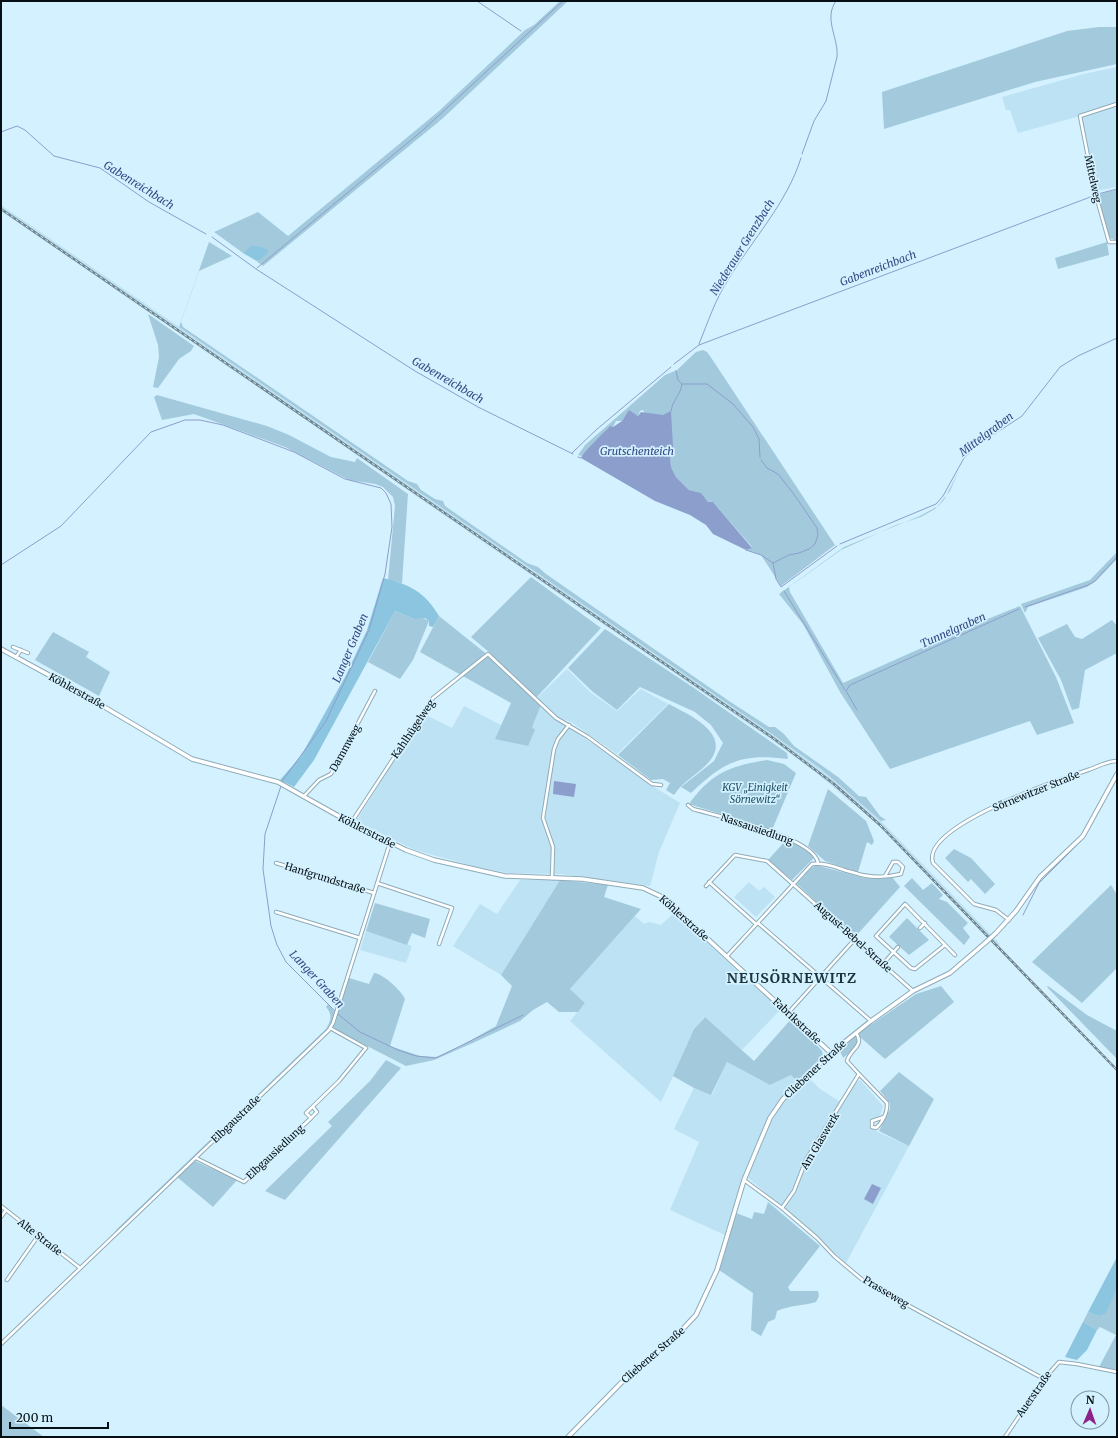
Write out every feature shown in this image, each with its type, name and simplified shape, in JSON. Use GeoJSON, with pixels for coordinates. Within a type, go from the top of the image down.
{"type":"FeatureCollection","features":[{"type":"Feature","properties":{"kind":"street","name":"Mittelweg"},"geometry":{"type":"LineString","coordinates":[[1117,104],[1080,116],[1095,192],[1109,242],[1117,242]]}},
{"type":"Feature","properties":{"kind":"street"},"geometry":{"type":"LineString","coordinates":[[13,647],[28,653]]}},
{"type":"Feature","properties":{"kind":"street","name":"Köhlerstraße"},"geometry":{"type":"LineString","coordinates":[[1,649],[81,693],[192,759],[278,782],[390,843],[428,858],[505,876],[595,881],[637,887],[653,891],[727,956]]}},
{"type":"Feature","properties":{"kind":"street"},"geometry":{"type":"LineString","coordinates":[[16,658],[21,650]]}},
{"type":"Feature","properties":{"kind":"street","name":"Kahlhügelweg"},"geometry":{"type":"LineString","coordinates":[[351,823],[434,698],[488,654],[550,712],[569,725]]}},
{"type":"Feature","properties":{"kind":"street","name":"Dammweg"},"geometry":{"type":"LineString","coordinates":[[304,796],[318,780],[331,774],[375,691]]}},
{"type":"Feature","properties":{"kind":"street"},"geometry":{"type":"LineString","coordinates":[[552,878],[554,847],[544,825],[543,812],[554,749],[558,739],[569,725],[652,784],[661,785]]}},
{"type":"Feature","properties":{"kind":"street","name":"Sörnewitzer Straße"},"geometry":{"type":"LineString","coordinates":[[1009,920],[996,910],[974,904],[933,863],[931,857],[932,852],[946,836],[958,827],[1000,804],[1025,793],[1117,761]]}},
{"type":"Feature","properties":{"kind":"street","name":"Cliebener Straße"},"geometry":{"type":"LineString","coordinates":[[568,1437],[622,1382],[679,1333],[696,1315],[717,1270],[744,1180],[763,1133],[776,1108],[786,1096],[831,1053],[871,1021],[913,991],[950,973],[996,933],[1009,920],[1040,876],[1083,836],[1117,774]]}},
{"type":"Feature","properties":{"kind":"street","name":"Nassausiedlung"},"geometry":{"type":"LineString","coordinates":[[688,805],[693,809],[786,836],[813,853],[817,858],[818,863]]}},
{"type":"Feature","properties":{"kind":"street","name":"Elbgaustraße"},"geometry":{"type":"LineString","coordinates":[[1,1344],[330,1028],[336,1014],[390,843]]}},
{"type":"Feature","properties":{"kind":"street","name":"August-Bebel-Straße"},"geometry":{"type":"LineString","coordinates":[[709,882],[735,855],[767,861],[913,991]]}},
{"type":"Feature","properties":{"kind":"street"},"geometry":{"type":"LineString","coordinates":[[727,956],[809,866],[818,863],[870,877],[885,876],[901,874],[903,867],[898,862],[893,862],[885,876]]}},
{"type":"Feature","properties":{"kind":"street","name":"Hanfgrundstraße"},"geometry":{"type":"LineString","coordinates":[[276,863],[374,893]]}},
{"type":"Feature","properties":{"kind":"street"},"geometry":{"type":"LineString","coordinates":[[706,886],[709,882],[871,1021]]}},
{"type":"Feature","properties":{"kind":"street"},"geometry":{"type":"LineString","coordinates":[[378,883],[452,908],[439,944]]}},
{"type":"Feature","properties":{"kind":"street"},"geometry":{"type":"LineString","coordinates":[[945,944],[915,969],[911,968],[876,936],[905,904],[925,923],[945,944],[955,955]]}},
{"type":"Feature","properties":{"kind":"street"},"geometry":{"type":"LineString","coordinates":[[276,912],[360,938]]}},
{"type":"Feature","properties":{"kind":"street"},"geometry":{"type":"LineString","coordinates":[[920,928],[925,923]]}},
{"type":"Feature","properties":{"kind":"street"},"geometry":{"type":"LineString","coordinates":[[789,1012],[856,939]]}},
{"type":"Feature","properties":{"kind":"street"},"geometry":{"type":"LineString","coordinates":[[883,964],[898,947]]}},
{"type":"Feature","properties":{"kind":"street","name":"Fabrikstraße"},"geometry":{"type":"LineString","coordinates":[[727,956],[789,1012],[831,1053]]}},
{"type":"Feature","properties":{"kind":"street"},"geometry":{"type":"LineString","coordinates":[[313,1107],[339,1081],[366,1048],[330,1028]]}},
{"type":"Feature","properties":{"kind":"street"},"geometry":{"type":"LineString","coordinates":[[856,1033],[859,1044],[847,1061],[886,1100],[888,1108],[884,1117],[877,1128],[872,1127],[872,1121],[884,1117]]}},
{"type":"Feature","properties":{"kind":"street","name":"Am Glaswerk"},"geometry":{"type":"LineString","coordinates":[[782,1208],[794,1191],[806,1160],[859,1074]]}},
{"type":"Feature","properties":{"kind":"street","name":"Elbgausiedlung"},"geometry":{"type":"LineString","coordinates":[[196,1158],[244,1182],[311,1118],[317,1112],[313,1107],[306,1113],[311,1118]]}},
{"type":"Feature","properties":{"kind":"street","name":"Prasseweg"},"geometry":{"type":"LineString","coordinates":[[744,1180],[782,1208],[817,1238],[834,1256],[865,1282],[1044,1379]]}},
{"type":"Feature","properties":{"kind":"street","name":"Alte Straße"},"geometry":{"type":"LineString","coordinates":[[1,1206],[80,1268]]}},
{"type":"Feature","properties":{"kind":"street"},"geometry":{"type":"LineString","coordinates":[[1,1217],[6,1210]]}},
{"type":"Feature","properties":{"kind":"street"},"geometry":{"type":"LineString","coordinates":[[7,1280],[38,1236]]}},
{"type":"Feature","properties":{"kind":"street","name":"Auerstraße"},"geometry":{"type":"LineString","coordinates":[[1005,1437],[1044,1379],[1059,1362],[1117,1372]]}},
{"type":"Feature","properties":{"kind":"shaded area"},"geometry":{"type":"Polygon","coordinates":[[[1117,67],[1117,187],[1095,191],[1080,116],[1018,133],[1010,110],[1006,110],[1002,97],[1084,74],[1117,67]]]}},
{"type":"Feature","properties":{"kind":"shaded area"},"geometry":{"type":"Polygon","coordinates":[[[1,205],[724,700],[821,769],[881,821],[1000,944],[996,947],[879,826],[854,803],[853,804],[817,773],[769,738],[1,211],[1,205]]]}},
{"type":"Feature","properties":{"kind":"shaded area"},"geometry":{"type":"Polygon","coordinates":[[[252,246],[267,249],[268,252],[260,260],[255,260],[243,253],[252,246]]]}},
{"type":"Feature","properties":{"kind":"shaded area"},"geometry":{"type":"Polygon","coordinates":[[[383,578],[401,583],[416,590],[428,601],[439,616],[433,627],[429,626],[429,621],[425,618],[414,619],[395,611],[314,760],[294,787],[280,780],[301,756],[346,675],[367,630],[383,578]]]}},
{"type":"Feature","properties":{"kind":"shaded area"},"geometry":{"type":"Polygon","coordinates":[[[567,669],[591,693],[617,711],[641,689],[668,704],[617,754],[571,722],[559,718],[537,698],[567,669]]]}},
{"type":"Feature","properties":{"kind":"shaded area"},"geometry":{"type":"Polygon","coordinates":[[[541,705],[565,725],[614,758],[646,782],[680,803],[659,852],[650,886],[561,874],[508,873],[473,866],[415,850],[356,821],[424,714],[452,728],[464,706],[501,725],[495,739],[531,728],[541,705]]]}},
{"type":"Feature","properties":{"kind":"shaded area"},"geometry":{"type":"Polygon","coordinates":[[[520,880],[560,880],[501,975],[453,946],[480,904],[497,914],[520,880]]]}},
{"type":"Feature","properties":{"kind":"shaded area"},"geometry":{"type":"Polygon","coordinates":[[[749,882],[759,891],[764,887],[775,897],[756,917],[734,897],[749,882]]]}},
{"type":"Feature","properties":{"kind":"shaded area"},"geometry":{"type":"Polygon","coordinates":[[[674,913],[781,1009],[742,1050],[704,1017],[694,1029],[661,1102],[570,1021],[585,1003],[570,989],[635,916],[644,924],[649,922],[661,925],[674,913]]]}},
{"type":"Feature","properties":{"kind":"shaded area"},"geometry":{"type":"Polygon","coordinates":[[[366,931],[412,946],[406,963],[360,950],[366,931]]]}},
{"type":"Feature","properties":{"kind":"shaded area"},"geometry":{"type":"Polygon","coordinates":[[[727,1062],[770,1085],[791,1075],[801,1085],[809,1078],[820,1089],[839,1101],[849,1094],[855,1083],[860,1080],[883,1106],[880,1116],[870,1119],[869,1126],[871,1129],[909,1146],[846,1263],[745,1175],[725,1235],[670,1210],[699,1142],[674,1129],[694,1088],[712,1095],[727,1062]]]}},
{"type":"Feature","properties":{"kind":"shaded area"},"geometry":{"type":"Polygon","coordinates":[[[1117,1257],[1117,1288],[1106,1313],[1098,1316],[1088,1312],[1117,1257]]]}},
{"type":"Feature","properties":{"kind":"shaded area"},"geometry":{"type":"Polygon","coordinates":[[[1083,1322],[1097,1330],[1087,1350],[1077,1360],[1065,1357],[1083,1322]]]}},
{"type":"Feature","properties":{"kind":"green space"},"geometry":{"type":"Polygon","coordinates":[[[560,1],[568,1],[442,119],[263,266],[255,260],[260,260],[256,246],[243,253],[214,232],[258,212],[288,236],[439,111],[525,30],[534,25],[560,1]]]}},
{"type":"Feature","properties":{"kind":"green space"},"geometry":{"type":"Polygon","coordinates":[[[1099,27],[1117,27],[1117,64],[1035,82],[884,129],[882,92],[1067,31],[1099,27]]]}},
{"type":"Feature","properties":{"kind":"green space"},"geometry":{"type":"Polygon","coordinates":[[[1117,189],[1117,241],[1110,238],[1097,195],[1117,189]]]}},
{"type":"Feature","properties":{"kind":"green space"},"geometry":{"type":"Polygon","coordinates":[[[209,242],[232,256],[199,271],[181,322],[183,327],[408,481],[417,484],[421,490],[435,499],[443,501],[445,506],[527,563],[538,567],[729,701],[769,727],[775,727],[784,734],[794,746],[838,777],[859,796],[866,797],[880,816],[886,820],[881,821],[821,769],[772,734],[179,327],[209,242]]]}},
{"type":"Feature","properties":{"kind":"green space"},"geometry":{"type":"Polygon","coordinates":[[[1107,242],[1109,255],[1058,269],[1055,258],[1107,242]]]}},
{"type":"Feature","properties":{"kind":"green space"},"geometry":{"type":"Polygon","coordinates":[[[148,314],[194,346],[191,351],[179,359],[158,388],[153,387],[159,357],[158,345],[148,314]]]}},
{"type":"Feature","properties":{"kind":"green space"},"geometry":{"type":"Polygon","coordinates":[[[703,350],[707,352],[712,359],[835,545],[781,586],[761,555],[746,550],[752,547],[713,502],[708,502],[700,493],[689,490],[676,477],[671,467],[670,455],[643,410],[640,411],[638,416],[629,411],[622,421],[616,421],[613,427],[610,427],[582,456],[578,455],[585,445],[665,375],[677,370],[696,352],[703,350]]]}},
{"type":"Feature","properties":{"kind":"green space"},"geometry":{"type":"Polygon","coordinates":[[[157,395],[267,426],[289,435],[331,457],[355,462],[357,458],[408,494],[402,583],[388,580],[395,506],[393,497],[383,487],[375,484],[349,480],[285,447],[194,414],[162,420],[154,397],[157,395]]]}},
{"type":"Feature","properties":{"kind":"green space"},"geometry":{"type":"Polygon","coordinates":[[[959,471],[950,491],[946,495],[959,471]]]}},
{"type":"Feature","properties":{"kind":"green space"},"geometry":{"type":"Polygon","coordinates":[[[946,495],[944,500],[937,507],[946,495]]]}},
{"type":"Feature","properties":{"kind":"green space"},"geometry":{"type":"Polygon","coordinates":[[[937,507],[921,517],[905,522],[920,516],[937,507]]]}},
{"type":"Feature","properties":{"kind":"green space"},"geometry":{"type":"Polygon","coordinates":[[[905,522],[879,533],[896,525],[905,522]]]}},
{"type":"Feature","properties":{"kind":"green space"},"geometry":{"type":"Polygon","coordinates":[[[879,533],[841,550],[789,587],[790,592],[843,683],[980,622],[1020,606],[1056,677],[1074,723],[1037,735],[1030,721],[890,769],[840,692],[803,624],[779,594],[844,547],[879,533]]]}},
{"type":"Feature","properties":{"kind":"green space"},"geometry":{"type":"Polygon","coordinates":[[[1117,552],[1117,559],[1096,581],[1087,587],[1028,607],[1025,613],[1021,604],[1090,580],[1117,552]]]}},
{"type":"Feature","properties":{"kind":"green space"},"geometry":{"type":"Polygon","coordinates":[[[531,577],[601,628],[536,698],[490,653],[471,637],[531,577]]]}},
{"type":"Feature","properties":{"kind":"green space"},"geometry":{"type":"Polygon","coordinates":[[[395,611],[414,619],[421,617],[429,621],[413,660],[400,679],[368,662],[395,611]]]}},
{"type":"Feature","properties":{"kind":"green space"},"geometry":{"type":"Polygon","coordinates":[[[439,616],[484,652],[541,705],[532,727],[535,730],[528,746],[495,739],[511,703],[420,652],[439,616]]]}},
{"type":"Feature","properties":{"kind":"green space"},"geometry":{"type":"Polygon","coordinates":[[[1112,620],[1117,626],[1117,653],[1085,670],[1079,708],[1072,710],[1061,680],[1038,638],[1067,624],[1075,637],[1082,639],[1112,620]]]}},
{"type":"Feature","properties":{"kind":"green space"},"geometry":{"type":"Polygon","coordinates":[[[605,629],[694,688],[787,753],[788,759],[758,757],[746,759],[735,762],[714,773],[691,793],[681,787],[714,761],[723,743],[711,725],[695,712],[640,687],[617,710],[593,692],[568,668],[605,629]]]}},
{"type":"Feature","properties":{"kind":"green space"},"geometry":{"type":"Polygon","coordinates":[[[53,632],[89,652],[86,657],[110,672],[99,696],[35,660],[53,632]]]}},
{"type":"Feature","properties":{"kind":"green space"},"geometry":{"type":"Polygon","coordinates":[[[669,704],[706,727],[712,734],[716,743],[715,753],[708,763],[674,795],[666,790],[670,783],[663,779],[651,780],[618,755],[669,704]]]}},
{"type":"Feature","properties":{"kind":"green space","name":"KGV „Einigkeit Sörnewitz“"},"geometry":{"type":"Polygon","coordinates":[[[767,760],[784,764],[796,773],[772,830],[689,804],[705,785],[722,773],[742,765],[767,760]]]}},
{"type":"Feature","properties":{"kind":"green space"},"geometry":{"type":"Polygon","coordinates":[[[828,789],[866,821],[874,841],[872,845],[867,842],[858,872],[825,861],[808,846],[828,789]]]}},
{"type":"Feature","properties":{"kind":"green space"},"geometry":{"type":"Polygon","coordinates":[[[787,839],[808,851],[814,858],[792,880],[768,860],[787,839]]]}},
{"type":"Feature","properties":{"kind":"green space"},"geometry":{"type":"Polygon","coordinates":[[[954,849],[971,858],[995,884],[985,894],[971,879],[968,882],[945,858],[954,849]]]}},
{"type":"Feature","properties":{"kind":"green space"},"geometry":{"type":"Polygon","coordinates":[[[816,865],[864,878],[878,879],[892,877],[900,887],[855,937],[797,884],[810,869],[816,865]]]}},
{"type":"Feature","properties":{"kind":"green space"},"geometry":{"type":"Polygon","coordinates":[[[912,878],[923,890],[932,883],[943,895],[939,899],[947,902],[968,923],[963,928],[970,937],[964,945],[904,886],[912,878]]]}},
{"type":"Feature","properties":{"kind":"green space"},"geometry":{"type":"Polygon","coordinates":[[[560,880],[608,885],[604,897],[641,909],[570,989],[585,1003],[578,1012],[559,1012],[547,1002],[533,1010],[520,1021],[475,1042],[434,1060],[406,1066],[334,1029],[333,1026],[349,978],[369,984],[374,973],[382,976],[391,983],[405,999],[390,1046],[420,1056],[436,1057],[459,1047],[496,1026],[512,986],[501,975],[560,880]]]}},
{"type":"Feature","properties":{"kind":"green space"},"geometry":{"type":"Polygon","coordinates":[[[1111,885],[1117,895],[1117,968],[1082,1003],[1032,962],[1111,885]]]}},
{"type":"Feature","properties":{"kind":"green space"},"geometry":{"type":"Polygon","coordinates":[[[375,903],[430,919],[425,938],[412,933],[407,945],[366,931],[375,903]]]}},
{"type":"Feature","properties":{"kind":"green space"},"geometry":{"type":"Polygon","coordinates":[[[907,918],[929,940],[909,955],[889,937],[907,918]]]}},
{"type":"Feature","properties":{"kind":"green space"},"geometry":{"type":"Polygon","coordinates":[[[941,986],[954,1002],[885,1059],[860,1037],[859,1033],[916,994],[941,986]]]}},
{"type":"Feature","properties":{"kind":"green space"},"geometry":{"type":"Polygon","coordinates":[[[1048,986],[1087,1015],[1117,1031],[1117,1059],[1047,987],[1048,986]]]}},
{"type":"Feature","properties":{"kind":"green space"},"geometry":{"type":"Polygon","coordinates":[[[328,1004],[335,1012],[332,1021],[323,1034],[117,1231],[116,1230],[325,1030],[329,1024],[330,1018],[330,1013],[326,1007],[328,1004]]]}},
{"type":"Feature","properties":{"kind":"green space"},"geometry":{"type":"Polygon","coordinates":[[[705,1017],[754,1061],[792,1018],[822,1051],[823,1056],[797,1081],[791,1075],[770,1085],[727,1062],[711,1095],[694,1088],[673,1076],[661,1102],[694,1029],[705,1017]]]}},
{"type":"Feature","properties":{"kind":"green space"},"geometry":{"type":"Polygon","coordinates":[[[856,1036],[856,1046],[843,1058],[840,1051],[856,1036]]]}},
{"type":"Feature","properties":{"kind":"green space"},"geometry":{"type":"Polygon","coordinates":[[[386,1060],[401,1068],[285,1200],[265,1191],[332,1126],[328,1122],[370,1081],[386,1060]]]}},
{"type":"Feature","properties":{"kind":"green space"},"geometry":{"type":"Polygon","coordinates":[[[899,1072],[934,1099],[909,1146],[879,1131],[890,1109],[890,1103],[880,1091],[899,1072]]]}},
{"type":"Feature","properties":{"kind":"green space"},"geometry":{"type":"Polygon","coordinates":[[[195,1161],[237,1180],[213,1207],[177,1177],[195,1161]]]}},
{"type":"Feature","properties":{"kind":"green space"},"geometry":{"type":"Polygon","coordinates":[[[768,1202],[820,1246],[788,1287],[790,1291],[818,1291],[819,1296],[816,1302],[777,1311],[775,1319],[768,1322],[761,1336],[751,1330],[753,1293],[719,1270],[736,1213],[752,1219],[754,1212],[764,1214],[768,1202]]]}},
{"type":"Feature","properties":{"kind":"green space"},"geometry":{"type":"Polygon","coordinates":[[[1117,1288],[1117,1370],[1099,1367],[1116,1335],[1100,1327],[1097,1330],[1083,1322],[1088,1312],[1098,1316],[1117,1288]]]}},
{"type":"Feature","properties":{"kind":"green space"},"geometry":{"type":"Polygon","coordinates":[[[1,1405],[44,1437],[1,1437],[1,1405]]]}},
{"type":"Feature","properties":{"kind":"water","name":"Grutschenteich"},"geometry":{"type":"Polygon","coordinates":[[[629,410],[638,416],[641,412],[663,415],[671,411],[673,446],[670,455],[671,467],[676,477],[689,490],[701,493],[708,502],[713,502],[752,548],[746,550],[713,534],[706,525],[690,515],[655,501],[581,458],[589,447],[610,426],[613,427],[622,421],[629,410]]]}},
{"type":"Feature","properties":{"kind":"water"},"geometry":{"type":"Polygon","coordinates":[[[554,781],[576,784],[574,797],[553,794],[554,781]]]}},
{"type":"Feature","properties":{"kind":"water"},"geometry":{"type":"Polygon","coordinates":[[[872,1184],[881,1188],[873,1204],[864,1199],[872,1184]]]}},
{"type":"Feature","properties":{"kind":"waterway"},"geometry":{"type":"LineString","coordinates":[[477,1],[521,31]]}},
{"type":"Feature","properties":{"kind":"waterway"},"geometry":{"type":"LineString","coordinates":[[257,268],[423,130],[563,1]]}},
{"type":"Feature","properties":{"kind":"waterway","name":"Niederauer Grenzbach"},"geometry":{"type":"LineString","coordinates":[[802,154],[814,121],[826,101],[837,57],[836,43],[831,22],[832,8],[836,1]]}},
{"type":"Feature","properties":{"kind":"waterway","name":"Gabenreichbach"},"geometry":{"type":"LineString","coordinates":[[1,132],[17,126],[25,130],[54,156],[100,168],[149,202],[206,234]]}},
{"type":"Feature","properties":{"kind":"waterway","name":"Niederauer Grenzbach"},"geometry":{"type":"LineString","coordinates":[[699,344],[719,295],[737,265],[778,206],[795,175],[801,158]]}},
{"type":"Feature","properties":{"kind":"waterway","name":"Gabenreichbach"},"geometry":{"type":"LineString","coordinates":[[1098,194],[1117,189]]}},
{"type":"Feature","properties":{"kind":"waterway","name":"Gabenreichbach"},"geometry":{"type":"LineString","coordinates":[[674,364],[699,345],[1093,196]]}},
{"type":"Feature","properties":{"kind":"waterway","name":"Gabenreichbach"},"geometry":{"type":"LineString","coordinates":[[212,237],[256,269],[415,371],[478,407],[573,454]]}},
{"type":"Feature","properties":{"kind":"waterway","name":"Mittelgraben"},"geometry":{"type":"LineString","coordinates":[[840,544],[936,504],[943,496],[964,458],[978,445],[1022,416],[1060,367],[1078,356],[1117,338]]}},
{"type":"Feature","properties":{"kind":"waterway","name":"Gabenreichbach"},"geometry":{"type":"LineString","coordinates":[[572,453],[596,430],[671,367]]}},
{"type":"Feature","properties":{"kind":"waterway"},"geometry":{"type":"LineString","coordinates":[[671,411],[682,384],[678,380],[676,371]]}},
{"type":"Feature","properties":{"kind":"waterway"},"geometry":{"type":"LineString","coordinates":[[682,384],[707,384],[733,404],[753,427],[759,439],[760,457]]}},
{"type":"Feature","properties":{"kind":"waterway","name":"Langer Graben"},"geometry":{"type":"LineString","coordinates":[[1,565],[61,526],[151,432],[185,420],[200,420],[223,425],[294,452],[345,479],[381,488],[386,493],[391,504],[392,527],[385,574],[369,630],[326,721],[283,780],[265,834],[263,869],[271,926],[277,945],[286,962],[339,1015],[360,1032],[398,1050],[416,1056],[436,1058],[523,1015]]}},
{"type":"Feature","properties":{"kind":"waterway"},"geometry":{"type":"LineString","coordinates":[[761,460],[767,468],[778,474],[793,493],[817,528],[818,535],[815,544],[809,549],[789,555],[773,563]]}},
{"type":"Feature","properties":{"kind":"waterway","name":"Mittelgraben"},"geometry":{"type":"LineString","coordinates":[[746,550],[761,555],[773,563],[776,579],[781,587],[837,546]]}},
{"type":"Feature","properties":{"kind":"waterway","name":"Tunnelgraben"},"geometry":{"type":"LineString","coordinates":[[1025,607],[1088,585],[1095,581],[1117,557]]}},
{"type":"Feature","properties":{"kind":"waterway"},"geometry":{"type":"LineString","coordinates":[[784,591],[845,690]]}},
{"type":"Feature","properties":{"kind":"waterway","name":"Tunnelgraben"},"geometry":{"type":"LineString","coordinates":[[857,710],[846,691],[850,685],[1019,609]]}},
{"type":"Feature","properties":{"kind":"waterway"},"geometry":{"type":"LineString","coordinates":[[1023,915],[1039,883],[1082,840]]}},
{"type":"Feature","properties":{"kind":"railway"},"geometry":{"type":"LineString","coordinates":[[1,209],[773,738],[834,784],[880,825],[1117,1070]]}},
{"type":"Feature","properties":{"kind":"district","name":"NEUSÖRNEWITZ"},"geometry":{"type":"Point","coordinates":[792,978]}}]}
